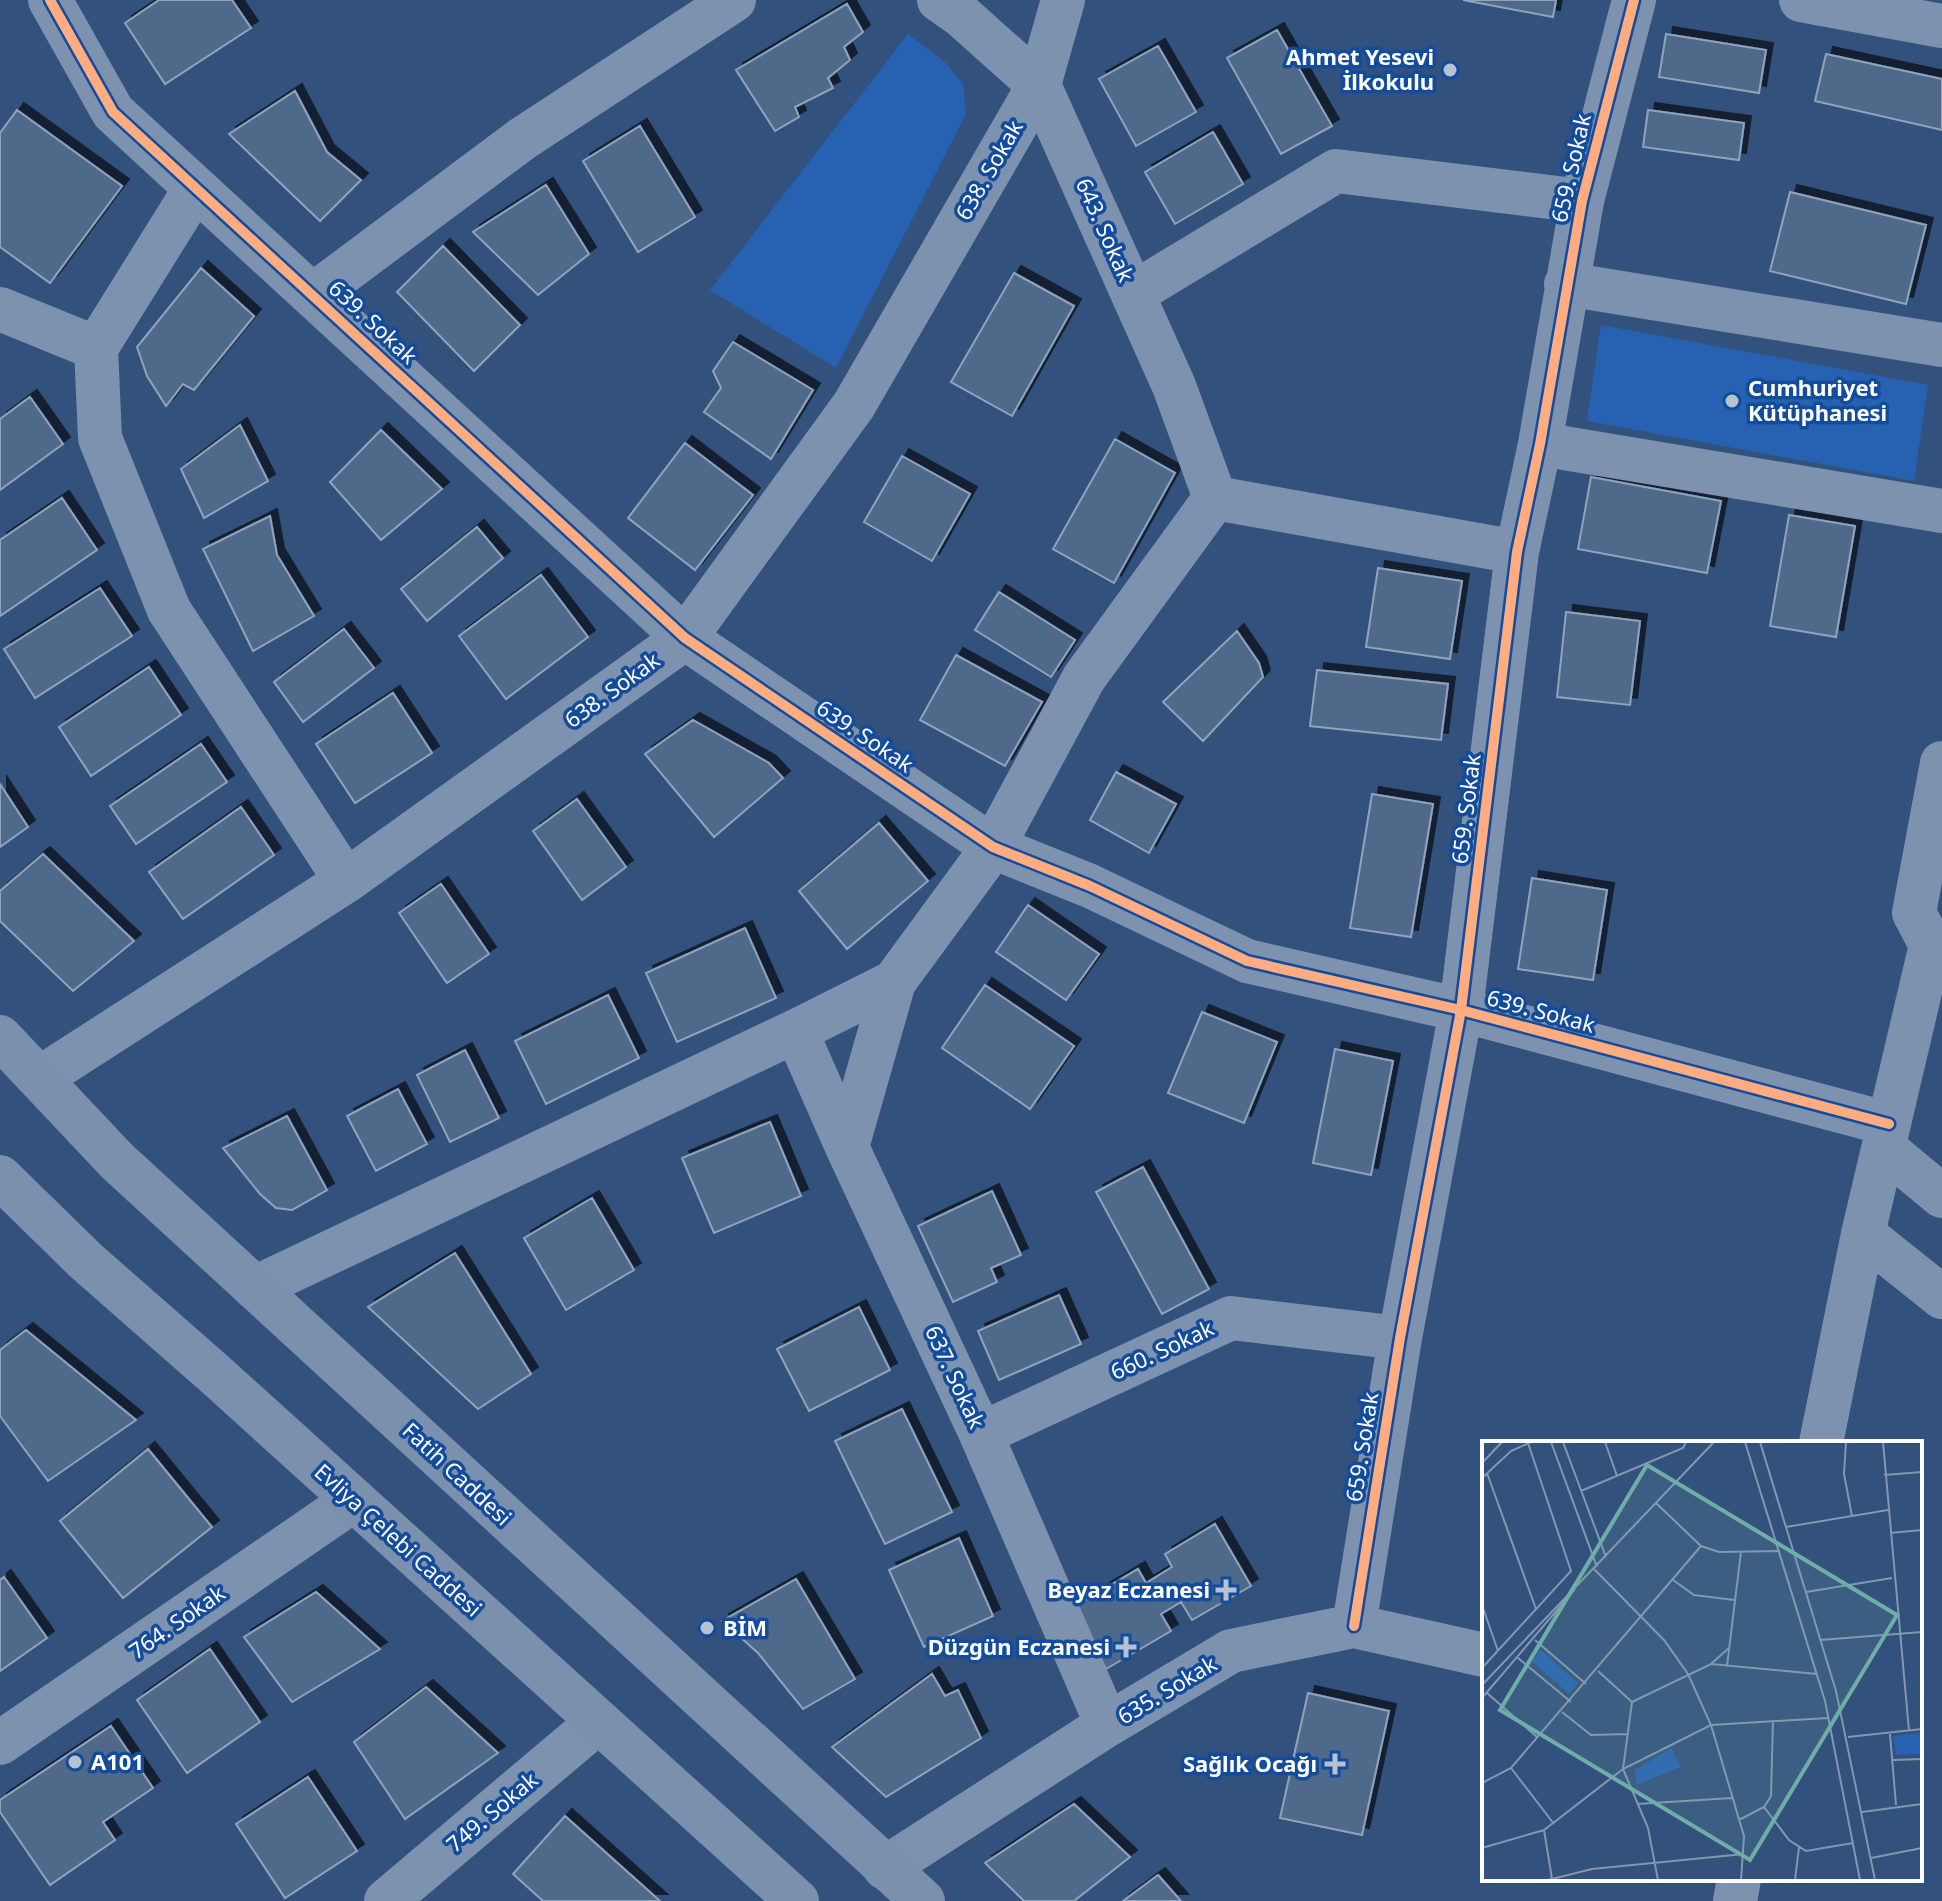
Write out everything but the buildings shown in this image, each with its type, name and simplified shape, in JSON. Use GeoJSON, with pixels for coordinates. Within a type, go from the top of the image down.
{"type":"FeatureCollection","features":[{"type":"Feature","properties":{"kind":"main road","name":"Fatih Caddesi"},"geometry":{"type":"LineString","coordinates":[[0,1037],[117,1161],[923,1901]]}},
{"type":"Feature","properties":{"kind":"main road","name":"Evliya Çelebi Caddesi"},"geometry":{"type":"LineString","coordinates":[[0,1177],[86,1261],[797,1901]]}},
{"type":"Feature","properties":{"kind":"street"},"geometry":{"type":"LineString","coordinates":[[313,295],[522,139],[734,0]]}},
{"type":"Feature","properties":{"kind":"street","name":"643. Sokak"},"geometry":{"type":"LineString","coordinates":[[939,0],[962,16],[1039,85],[1174,386],[1215,498]]}},
{"type":"Feature","properties":{"kind":"street","name":"638. Sokak"},"geometry":{"type":"LineString","coordinates":[[40,1078],[346,881],[685,638],[854,405],[1039,85],[1063,0]]}},
{"type":"Feature","properties":{"kind":"street","name":"659. Sokak"},"geometry":{"type":"LineString","coordinates":[[1354,1626],[1400,1338],[1461,1010],[1517,552],[1540,444],[1582,201],[1634,0]]}},
{"type":"Feature","properties":{"kind":"street"},"geometry":{"type":"LineString","coordinates":[[1801,0],[1942,26]]}},
{"type":"Feature","properties":{"kind":"street","name":"639. Sokak"},"geometry":{"type":"LineString","coordinates":[[60,4],[113,112],[685,638],[993,847],[1090,886],[1247,961],[1461,1010],[1886,1136]]}},
{"type":"Feature","properties":{"kind":"street"},"geometry":{"type":"LineString","coordinates":[[1134,293],[1336,171],[1582,201]]}},
{"type":"Feature","properties":{"kind":"street"},"geometry":{"type":"LineString","coordinates":[[195,189],[96,348],[100,438],[169,610],[346,881]]}},
{"type":"Feature","properties":{"kind":"street"},"geometry":{"type":"LineString","coordinates":[[1566,284],[1942,345]]}},
{"type":"Feature","properties":{"kind":"street"},"geometry":{"type":"LineString","coordinates":[[0,309],[96,348]]}},
{"type":"Feature","properties":{"kind":"street"},"geometry":{"type":"LineString","coordinates":[[1540,444],[1942,511]]}},
{"type":"Feature","properties":{"kind":"street"},"geometry":{"type":"LineString","coordinates":[[847,1147],[894,982],[993,847],[1084,678],[1215,498],[1517,552]]}},
{"type":"Feature","properties":{"kind":"street"},"geometry":{"type":"LineString","coordinates":[[1821,1441],[1863,1234],[1936,941],[1914,913],[1942,763]]}},
{"type":"Feature","properties":{"kind":"street"},"geometry":{"type":"LineString","coordinates":[[255,1288],[894,982]]}},
{"type":"Feature","properties":{"kind":"street","name":"637. Sokak"},"geometry":{"type":"LineString","coordinates":[[796,1031],[981,1434],[1107,1725]]}},
{"type":"Feature","properties":{"kind":"street"},"geometry":{"type":"LineString","coordinates":[[1886,1136],[1942,1196]]}},
{"type":"Feature","properties":{"kind":"street"},"geometry":{"type":"LineString","coordinates":[[1863,1234],[1942,1297]]}},
{"type":"Feature","properties":{"kind":"street","name":"660. Sokak"},"geometry":{"type":"LineString","coordinates":[[981,1434],[1231,1318],[1400,1338]]}},
{"type":"Feature","properties":{"kind":"street","name":"764. Sokak"},"geometry":{"type":"LineString","coordinates":[[0,1743],[354,1500]]}},
{"type":"Feature","properties":{"kind":"street","name":"635. Sokak"},"geometry":{"type":"LineString","coordinates":[[885,1868],[1107,1725],[1231,1651],[1354,1626],[1482,1655]]}},
{"type":"Feature","properties":{"kind":"street","name":"749. Sokak"},"geometry":{"type":"LineString","coordinates":[[386,1901],[598,1722]]}},
{"type":"Feature","properties":{"kind":"street"},"geometry":{"type":"LineString","coordinates":[[1735,1901],[1739,1881]]}},
{"type":"Feature","properties":{"kind":"shaded area"},"geometry":{"type":"Polygon","coordinates":[[[908,34],[946,63],[963,84],[966,114],[836,368],[710,290],[908,34]]]}},
{"type":"Feature","properties":{"kind":"shaded area"},"geometry":{"type":"Polygon","coordinates":[[[1601,325],[1928,385],[1914,481],[1587,421],[1601,325]]]}},
{"type":"Feature","properties":{"kind":"cycle path"},"geometry":{"type":"LineString","coordinates":[[50,0],[113,112],[685,638],[993,847],[1090,886],[1247,961],[1461,1010],[1889,1124]]}},
{"type":"Feature","properties":{"kind":"cycle path"},"geometry":{"type":"LineString","coordinates":[[1354,1626],[1400,1338],[1461,1010],[1517,552],[1540,444],[1582,201],[1634,0]]}},
{"type":"Feature","properties":{"kind":"place","name":"Ahmet Yesevi İlkokulu"},"geometry":{"type":"Point","coordinates":[1450,70]}},
{"type":"Feature","properties":{"kind":"place","name":"Cumhuriyet Kütüphanesi"},"geometry":{"type":"Point","coordinates":[1732,401]}},
{"type":"Feature","properties":{"kind":"place","name":"Beyaz Eczanesi"},"geometry":{"type":"Point","coordinates":[1226,1590]}},
{"type":"Feature","properties":{"kind":"place","name":"BİM"},"geometry":{"type":"Point","coordinates":[707,1628]}},
{"type":"Feature","properties":{"kind":"place","name":"Düzgün Eczanesi"},"geometry":{"type":"Point","coordinates":[1126,1647]}},
{"type":"Feature","properties":{"kind":"place","name":"A101"},"geometry":{"type":"Point","coordinates":[75,1762]}},
{"type":"Feature","properties":{"kind":"place","name":"Sağlık Ocağı"},"geometry":{"type":"Point","coordinates":[1335,1764]}}]}
